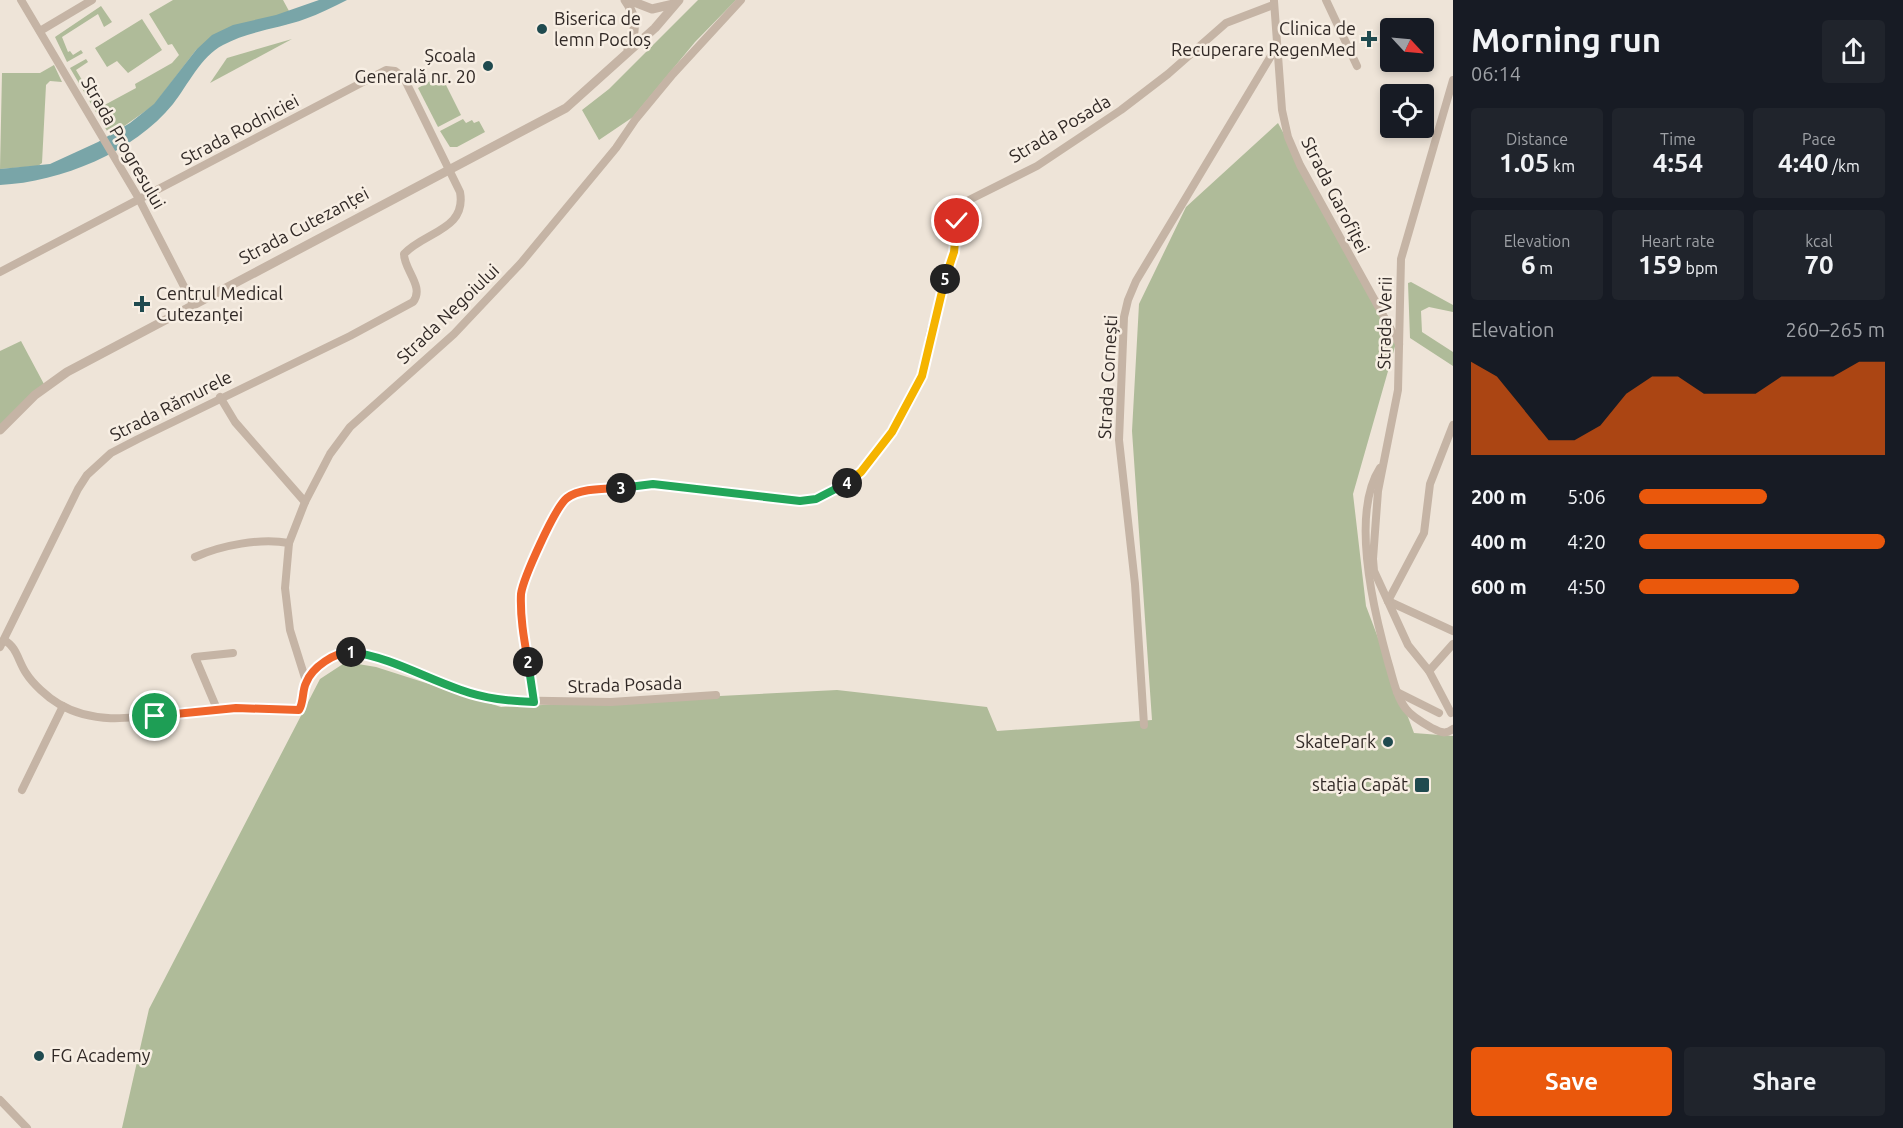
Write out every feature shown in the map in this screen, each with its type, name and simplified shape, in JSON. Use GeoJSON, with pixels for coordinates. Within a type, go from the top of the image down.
{"type":"FeatureCollection","features":[{"type":"Feature","properties":{"kind":"street","name":"Strada Progresului"},"geometry":{"type":"LineString","coordinates":[[21,0],[140,200],[193,304]]}},
{"type":"Feature","properties":{"kind":"street"},"geometry":{"type":"LineString","coordinates":[[40,31],[92,0]]}},
{"type":"Feature","properties":{"kind":"street"},"geometry":{"type":"LineString","coordinates":[[627,0],[648,8],[658,18],[654,28],[644,31],[635,21],[627,0]]}},
{"type":"Feature","properties":{"kind":"street"},"geometry":{"type":"LineString","coordinates":[[626,54],[634,38],[638,11],[663,8],[681,0]]}},
{"type":"Feature","properties":{"kind":"street"},"geometry":{"type":"LineString","coordinates":[[626,54],[657,30],[681,0]]}},
{"type":"Feature","properties":{"kind":"street","name":"Strada Cutezanței"},"geometry":{"type":"LineString","coordinates":[[0,430],[45,386],[193,304],[566,108],[654,28],[681,0]]}},
{"type":"Feature","properties":{"kind":"street","name":"Strada Negoiului"},"geometry":{"type":"LineString","coordinates":[[306,681],[298,662],[288,619],[285,588],[289,543],[305,502],[330,454],[350,427],[454,334],[521,263],[616,148],[635,120],[738,3],[746,0]]}},
{"type":"Feature","properties":{"kind":"street"},"geometry":{"type":"LineString","coordinates":[[1326,0],[1357,66]]}},
{"type":"Feature","properties":{"kind":"street"},"geometry":{"type":"LineString","coordinates":[[1274,2],[1277,46]]}},
{"type":"Feature","properties":{"kind":"street","name":"Strada Posada"},"geometry":{"type":"LineString","coordinates":[[534,702],[521,620],[522,590],[550,523],[567,498],[584,492],[653,484],[800,501],[816,499],[841,488],[861,472],[892,432],[922,376],[936,312],[954,252],[959,213],[969,200],[1037,166],[1121,110],[1168,74],[1226,22],[1274,2]]}},
{"type":"Feature","properties":{"kind":"street","name":"Strada Garofiței"},"geometry":{"type":"LineString","coordinates":[[1277,46],[1282,110],[1288,137],[1300,165],[1400,345]]}},
{"type":"Feature","properties":{"kind":"street","name":"Strada Cornești"},"geometry":{"type":"LineString","coordinates":[[1144,725],[1135,584],[1119,440],[1120,375],[1128,300],[1136,281],[1277,46]]}},
{"type":"Feature","properties":{"kind":"street","name":"Strada Rodniciei"},"geometry":{"type":"LineString","coordinates":[[0,272],[386,70],[395,71],[404,78],[448,168]]}},
{"type":"Feature","properties":{"kind":"street","name":"Strada Verii"},"geometry":{"type":"LineString","coordinates":[[1388,601],[1374,571],[1373,559],[1383,465],[1393,428],[1398,390],[1401,259],[1453,80]]}},
{"type":"Feature","properties":{"kind":"street","name":"Strada Rămurele"},"geometry":{"type":"LineString","coordinates":[[2,643],[68,507],[87,475],[111,453],[350,336],[413,302],[418,290],[404,260],[404,254],[451,224],[460,213],[460,192],[448,168]]}},
{"type":"Feature","properties":{"kind":"street"},"geometry":{"type":"LineString","coordinates":[[220,398],[235,422],[305,502]]}},
{"type":"Feature","properties":{"kind":"street"},"geometry":{"type":"LineString","coordinates":[[1388,601],[1424,533],[1430,484],[1453,425]]}},
{"type":"Feature","properties":{"kind":"street"},"geometry":{"type":"LineString","coordinates":[[1383,465],[1373,480],[1368,498],[1370,586],[1397,692],[1407,710],[1440,732],[1453,729]]}},
{"type":"Feature","properties":{"kind":"street"},"geometry":{"type":"LineString","coordinates":[[195,557],[227,547],[262,542],[289,543]]}},
{"type":"Feature","properties":{"kind":"street"},"geometry":{"type":"LineString","coordinates":[[1388,601],[1453,631]]}},
{"type":"Feature","properties":{"kind":"street"},"geometry":{"type":"LineString","coordinates":[[1388,601],[1408,645],[1429,671],[1452,714]]}},
{"type":"Feature","properties":{"kind":"street"},"geometry":{"type":"LineString","coordinates":[[2,643],[12,645],[27,675],[35,685],[63,706],[85,714],[118,719],[217,709],[259,707],[299,710],[306,681]]}},
{"type":"Feature","properties":{"kind":"street"},"geometry":{"type":"LineString","coordinates":[[1429,671],[1453,644]]}},
{"type":"Feature","properties":{"kind":"street","name":"Strada Posada"},"geometry":{"type":"LineString","coordinates":[[306,681],[329,658],[350,651],[377,657],[460,690],[496,700],[611,702],[716,695]]}},
{"type":"Feature","properties":{"kind":"street"},"geometry":{"type":"LineString","coordinates":[[217,709],[195,657],[233,653]]}},
{"type":"Feature","properties":{"kind":"street"},"geometry":{"type":"LineString","coordinates":[[1397,692],[1439,713],[1452,714]]}},
{"type":"Feature","properties":{"kind":"street"},"geometry":{"type":"LineString","coordinates":[[22,790],[63,706]]}},
{"type":"Feature","properties":{"kind":"street"},"geometry":{"type":"LineString","coordinates":[[1439,713],[1434,720],[1440,732]]}},
{"type":"Feature","properties":{"kind":"street"},"geometry":{"type":"LineString","coordinates":[[0,1100],[27,1128]]}},
{"type":"Feature","properties":{"kind":"green space"},"geometry":{"type":"Polygon","coordinates":[[[173,0],[283,0],[289,11],[196,50],[154,105],[110,136],[70,68],[86,59],[88,62],[76,70],[99,108],[136,88],[135,84],[172,63],[179,55],[172,44],[168,45],[149,14],[173,0]]]}},
{"type":"Feature","properties":{"kind":"green space"},"geometry":{"type":"Polygon","coordinates":[[[698,0],[736,0],[695,42],[633,117],[599,140],[582,110],[609,89],[698,0]]]}},
{"type":"Feature","properties":{"kind":"green space"},"geometry":{"type":"Polygon","coordinates":[[[101,6],[112,22],[104,27],[98,14],[62,37],[68,52],[70,51],[73,55],[81,50],[83,53],[67,62],[55,37],[101,6]]]}},
{"type":"Feature","properties":{"kind":"green space"},"geometry":{"type":"Polygon","coordinates":[[[142,19],[162,50],[128,73],[117,61],[107,67],[95,48],[142,19]]]}},
{"type":"Feature","properties":{"kind":"green space"},"geometry":{"type":"Polygon","coordinates":[[[292,39],[210,83],[227,58],[292,39]]]}},
{"type":"Feature","properties":{"kind":"green space"},"geometry":{"type":"Polygon","coordinates":[[[54,65],[62,82],[50,81],[46,85],[42,163],[38,166],[0,169],[2,73],[40,73],[54,65]]]}},
{"type":"Feature","properties":{"kind":"green space"},"geometry":{"type":"Polygon","coordinates":[[[441,75],[461,115],[438,127],[418,88],[441,75]]]}},
{"type":"Feature","properties":{"kind":"green space"},"geometry":{"type":"Polygon","coordinates":[[[463,119],[466,123],[472,120],[474,123],[479,121],[485,132],[457,147],[450,147],[440,131],[463,119]]]}},
{"type":"Feature","properties":{"kind":"green space"},"geometry":{"type":"Polygon","coordinates":[[[1278,123],[1396,343],[1353,494],[1366,606],[1414,733],[1453,736],[1453,1128],[122,1128],[149,1009],[320,679],[346,662],[376,667],[501,707],[837,690],[987,707],[997,731],[1152,720],[1132,431],[1139,304],[1186,207],[1278,123]]]}},
{"type":"Feature","properties":{"kind":"green space"},"geometry":{"type":"Polygon","coordinates":[[[1411,282],[1453,305],[1453,312],[1429,307],[1421,311],[1422,332],[1453,352],[1453,366],[1410,338],[1408,283],[1411,282]]]}},
{"type":"Feature","properties":{"kind":"green space"},"geometry":{"type":"Polygon","coordinates":[[[21,341],[45,386],[0,430],[0,351],[21,341]]]}},
{"type":"Feature","properties":{"kind":"water"},"geometry":{"type":"Polygon","coordinates":[[[319,0],[347,0],[310,17],[243,36],[215,50],[201,63],[173,104],[157,121],[117,150],[71,171],[23,183],[0,185],[0,169],[50,164],[98,142],[130,123],[154,104],[196,50],[212,35],[233,25],[276,15],[319,0]]]}},
{"type":"Feature","properties":{"kind":"place","name":"Biserica de lemn Pocloș"},"geometry":{"type":"Point","coordinates":[542,29]}},
{"type":"Feature","properties":{"kind":"place","name":"Clinica de Recuperare RegenMed"},"geometry":{"type":"Point","coordinates":[1369,39]}},
{"type":"Feature","properties":{"kind":"place","name":"Școala Generală nr. 20"},"geometry":{"type":"Point","coordinates":[488,66]}},
{"type":"Feature","properties":{"kind":"place","name":"Centrul Medical Cutezanței"},"geometry":{"type":"Point","coordinates":[142,304]}},
{"type":"Feature","properties":{"kind":"place","name":"SkatePark"},"geometry":{"type":"Point","coordinates":[1388,742]}},
{"type":"Feature","properties":{"kind":"place","name":"stația Capăt"},"geometry":{"type":"Point","coordinates":[1422,785]}},
{"type":"Feature","properties":{"kind":"place","name":"FG Academy"},"geometry":{"type":"Point","coordinates":[39,1056]}},
{"type":"Feature","properties":{"kind":"route"},"geometry":{"type":"LineString","coordinates":[[155,716],[195,710],[259,707],[299,710],[306,681],[329,658],[350,651],[377,657],[460,690],[496,700],[534,702],[521,620],[522,590],[550,523],[567,498],[584,492],[653,484],[800,501],[816,499],[841,488],[861,472],[892,432],[922,376],[930,333],[954,252],[957,221]]}}]}
